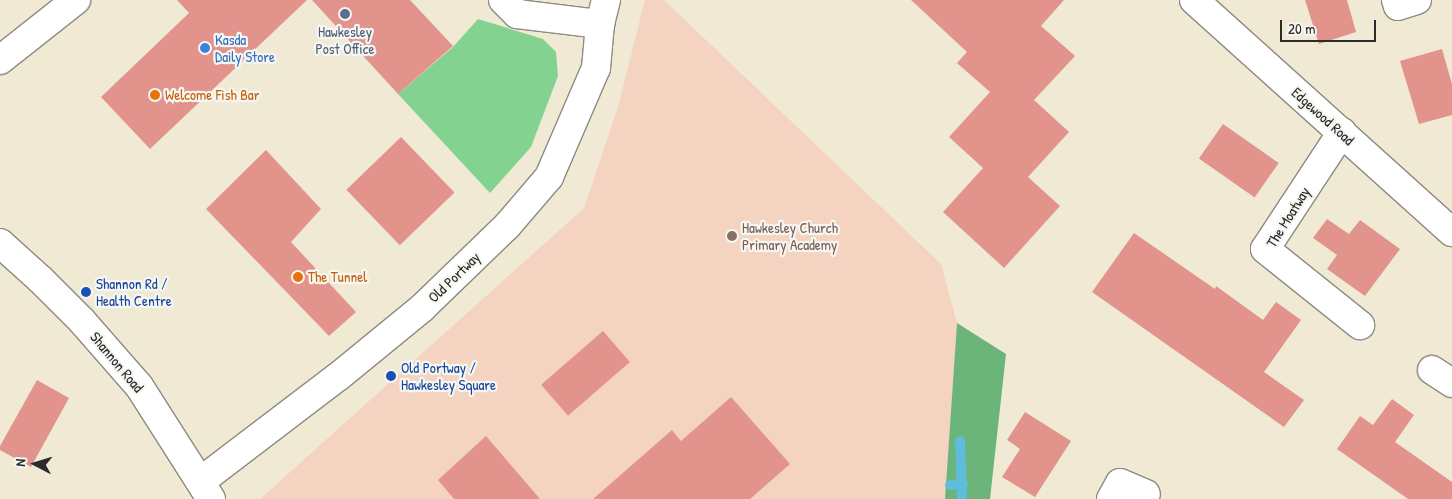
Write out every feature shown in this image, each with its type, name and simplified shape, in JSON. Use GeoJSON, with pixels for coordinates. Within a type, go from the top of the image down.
{"type":"FeatureCollection","features":[{"type":"Feature","properties":{"kind":"street"},"geometry":{"type":"LineString","coordinates":[[1,58],[76,0]]}},
{"type":"Feature","properties":{"kind":"street"},"geometry":{"type":"LineString","coordinates":[[503,0],[517,14],[603,12]]}},
{"type":"Feature","properties":{"kind":"street","name":"Edgewood Road"},"geometry":{"type":"LineString","coordinates":[[1194,0],[1452,232]]}},
{"type":"Feature","properties":{"kind":"street"},"geometry":{"type":"LineString","coordinates":[[1396,0],[1398,6],[1417,0]]}},
{"type":"Feature","properties":{"kind":"street","name":"Old Portway"},"geometry":{"type":"LineString","coordinates":[[206,490],[422,308],[507,226],[549,177],[596,68],[603,12]]}},
{"type":"Feature","properties":{"kind":"street","name":"The Moatway"},"geometry":{"type":"LineString","coordinates":[[1342,132],[1265,249],[1360,325]]}},
{"type":"Feature","properties":{"kind":"street","name":"Shannon Road"},"geometry":{"type":"LineString","coordinates":[[0,243],[82,321],[139,386],[206,490]]}},
{"type":"Feature","properties":{"kind":"street"},"geometry":{"type":"LineString","coordinates":[[1111,499],[1120,484],[1146,494]]}},
{"type":"Feature","properties":{"kind":"shaded area","name":"Hawkesley Church Primary Academy"},"geometry":{"type":"Polygon","coordinates":[[[645,0],[664,0],[941,264],[957,323],[945,499],[260,499],[584,208],[618,107],[645,0]]]}},
{"type":"Feature","properties":{"kind":"green space"},"geometry":{"type":"Polygon","coordinates":[[[478,19],[543,39],[556,52],[558,76],[531,147],[490,193],[398,94],[453,47],[478,19]]]}},
{"type":"Feature","properties":{"kind":"green space"},"geometry":{"type":"Polygon","coordinates":[[[957,323],[1006,354],[990,499],[945,499],[957,323]]]}},
{"type":"Feature","properties":{"kind":"building"},"geometry":{"type":"Polygon","coordinates":[[[177,0],[307,0],[150,149],[101,97],[189,13],[177,0]]]}},
{"type":"Feature","properties":{"kind":"building"},"geometry":{"type":"Polygon","coordinates":[[[312,0],[410,0],[453,46],[398,94],[312,0]]]}},
{"type":"Feature","properties":{"kind":"building"},"geometry":{"type":"Polygon","coordinates":[[[911,0],[1064,0],[1041,26],[1075,56],[1034,100],[1069,132],[1028,177],[1060,206],[1004,268],[943,212],[983,168],[949,137],[990,92],[957,63],[967,52],[911,0]]]}},
{"type":"Feature","properties":{"kind":"building"},"geometry":{"type":"Polygon","coordinates":[[[1305,0],[1347,0],[1356,32],[1319,44],[1305,0]]]}},
{"type":"Feature","properties":{"kind":"building"},"geometry":{"type":"Polygon","coordinates":[[[1442,49],[1452,84],[1452,115],[1419,124],[1400,61],[1442,49]]]}},
{"type":"Feature","properties":{"kind":"building"},"geometry":{"type":"Polygon","coordinates":[[[1223,124],[1279,163],[1255,197],[1199,158],[1223,124]]]}},
{"type":"Feature","properties":{"kind":"building"},"geometry":{"type":"Polygon","coordinates":[[[401,137],[454,192],[400,245],[346,190],[401,137]]]}},
{"type":"Feature","properties":{"kind":"building","name":"The Tunnel"},"geometry":{"type":"Polygon","coordinates":[[[266,150],[321,209],[291,242],[356,312],[329,336],[206,209],[266,150]]]}},
{"type":"Feature","properties":{"kind":"building"},"geometry":{"type":"Polygon","coordinates":[[[1327,219],[1349,234],[1360,220],[1400,249],[1365,296],[1327,269],[1337,255],[1313,238],[1327,219]]]}},
{"type":"Feature","properties":{"kind":"building"},"geometry":{"type":"Polygon","coordinates":[[[1134,233],[1215,289],[1216,286],[1263,320],[1276,302],[1301,320],[1264,372],[1304,400],[1284,427],[1092,292],[1134,233]]]}},
{"type":"Feature","properties":{"kind":"building"},"geometry":{"type":"Polygon","coordinates":[[[603,331],[630,362],[568,416],[541,385],[603,331]]]}},
{"type":"Feature","properties":{"kind":"building"},"geometry":{"type":"Polygon","coordinates":[[[37,380],[69,398],[31,467],[0,450],[0,446],[37,380]]]}},
{"type":"Feature","properties":{"kind":"building"},"geometry":{"type":"Polygon","coordinates":[[[731,397],[790,464],[750,499],[593,499],[672,430],[681,441],[731,397]]]}},
{"type":"Feature","properties":{"kind":"building"},"geometry":{"type":"Polygon","coordinates":[[[1392,399],[1414,415],[1395,442],[1452,482],[1452,499],[1408,499],[1337,449],[1360,416],[1373,425],[1392,399]]]}},
{"type":"Feature","properties":{"kind":"building"},"geometry":{"type":"Polygon","coordinates":[[[1025,412],[1071,441],[1035,497],[1002,477],[1020,449],[1007,440],[1025,412]]]}},
{"type":"Feature","properties":{"kind":"building"},"geometry":{"type":"Polygon","coordinates":[[[486,436],[540,499],[454,499],[438,480],[486,436]]]}},
{"type":"Feature","properties":{"kind":"waterway"},"geometry":{"type":"LineString","coordinates":[[960,441],[962,499]]}},
{"type":"Feature","properties":{"kind":"waterway"},"geometry":{"type":"LineString","coordinates":[[950,485],[963,484]]}},
{"type":"Feature","properties":{"kind":"place","name":"Hawkesley Post Office"},"geometry":{"type":"Point","coordinates":[345,14]}},
{"type":"Feature","properties":{"kind":"place","name":"Kasda Daily Store"},"geometry":{"type":"Point","coordinates":[205,48]}},
{"type":"Feature","properties":{"kind":"place","name":"Welcome Fish Bar"},"geometry":{"type":"Point","coordinates":[155,95]}},
{"type":"Feature","properties":{"kind":"place","name":"Hawkesley Church Primary Academy"},"geometry":{"type":"Point","coordinates":[732,236]}},
{"type":"Feature","properties":{"kind":"place","name":"The Tunnel"},"geometry":{"type":"Point","coordinates":[298,277]}},
{"type":"Feature","properties":{"kind":"place","name":"Shannon Rd / Health Centre"},"geometry":{"type":"Point","coordinates":[86,292]}},
{"type":"Feature","properties":{"kind":"place","name":"Old Portway / Hawkesley Square"},"geometry":{"type":"Point","coordinates":[391,376]}}]}
